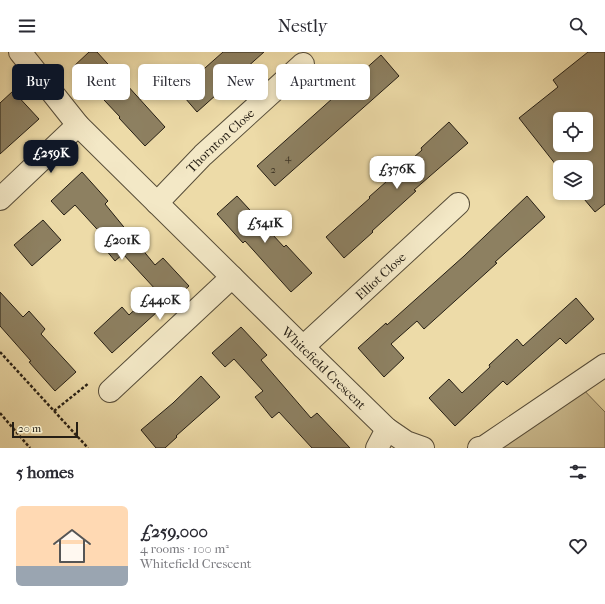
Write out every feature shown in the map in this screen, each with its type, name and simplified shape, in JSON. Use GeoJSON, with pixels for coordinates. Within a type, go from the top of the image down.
{"type":"FeatureCollection","features":[{"type":"Feature","properties":{"kind":"street","name":"Whitefield Crescent"},"geometry":{"type":"LineString","coordinates":[[20,52],[78,125],[303,347],[382,439],[406,442],[423,448]]}},
{"type":"Feature","properties":{"kind":"street","name":"Thornton Close"},"geometry":{"type":"LineString","coordinates":[[157,203],[203,155],[276,89]]}},
{"type":"Feature","properties":{"kind":"street"},"geometry":{"type":"LineString","coordinates":[[0,199],[78,125]]}},
{"type":"Feature","properties":{"kind":"street","name":"Elliot Close"},"geometry":{"type":"LineString","coordinates":[[303,347],[458,204]]}},
{"type":"Feature","properties":{"kind":"street"},"geometry":{"type":"LineString","coordinates":[[110,391],[232,277]]}},
{"type":"Feature","properties":{"kind":"street"},"geometry":{"type":"LineString","coordinates":[[479,448],[484,447],[508,432],[605,365]]}},
{"type":"Feature","properties":{"kind":"path"},"geometry":{"type":"LineString","coordinates":[[0,352],[88,448]]}},
{"type":"Feature","properties":{"kind":"path"},"geometry":{"type":"LineString","coordinates":[[54,411],[96,377],[110,391]]}},
{"type":"Feature","properties":{"kind":"path"},"geometry":{"type":"LineString","coordinates":[[0,413],[30,448]]}},
{"type":"Feature","properties":{"kind":"shaded area"},"geometry":{"type":"Polygon","coordinates":[[[578,384],[605,412],[605,448],[479,448],[578,384]]]}},
{"type":"Feature","properties":{"kind":"building"},"geometry":{"type":"Polygon","coordinates":[[[89,52],[97,52],[108,64],[76,64],[89,52]]]}},
{"type":"Feature","properties":{"kind":"building"},"geometry":{"type":"Polygon","coordinates":[[[223,52],[264,52],[251,64],[213,64],[213,98],[197,112],[187,100],[205,100],[205,68],[223,52]]]}},
{"type":"Feature","properties":{"kind":"building"},"geometry":{"type":"Polygon","coordinates":[[[588,52],[605,52],[605,204],[595,212],[585,200],[593,200],[593,160],[553,161],[519,118],[558,87],[553,80],[588,52]]]}},
{"type":"Feature","properties":{"kind":"building"},"geometry":{"type":"Polygon","coordinates":[[[381,55],[399,76],[275,186],[257,166],[331,100],[370,100],[370,65],[381,55]]]}},
{"type":"Feature","properties":{"kind":"building"},"geometry":{"type":"Polygon","coordinates":[[[130,88],[138,97],[138,100],[141,100],[165,127],[145,146],[119,118],[120,117],[104,100],[130,100],[130,88]]]}},
{"type":"Feature","properties":{"kind":"building"},"geometry":{"type":"Polygon","coordinates":[[[12,92],[12,100],[21,100],[39,119],[0,154],[0,103],[12,92]]]}},
{"type":"Feature","properties":{"kind":"building"},"geometry":{"type":"Polygon","coordinates":[[[449,122],[468,143],[414,190],[416,191],[344,258],[326,237],[422,150],[421,148],[449,122]]]}},
{"type":"Feature","properties":{"kind":"building"},"geometry":{"type":"Polygon","coordinates":[[[82,172],[108,201],[105,204],[155,265],[163,258],[189,286],[159,314],[157,312],[112,353],[94,333],[122,307],[129,315],[156,290],[123,254],[115,261],[101,244],[106,239],[75,205],[64,215],[51,201],[82,172]]]}},
{"type":"Feature","properties":{"kind":"building"},"geometry":{"type":"Polygon","coordinates":[[[237,196],[284,247],[286,245],[312,273],[291,292],[245,241],[243,243],[217,214],[237,196]]]}},
{"type":"Feature","properties":{"kind":"building"},"geometry":{"type":"Polygon","coordinates":[[[527,196],[545,217],[424,329],[417,321],[391,344],[404,358],[384,377],[358,348],[386,323],[387,325],[464,256],[527,196]]]}},
{"type":"Feature","properties":{"kind":"building"},"geometry":{"type":"Polygon","coordinates":[[[43,220],[61,240],[32,266],[14,245],[43,220]]]}},
{"type":"Feature","properties":{"kind":"building"},"geometry":{"type":"Polygon","coordinates":[[[0,292],[23,317],[29,311],[45,329],[41,334],[76,372],[55,391],[0,326],[0,292]]]}},
{"type":"Feature","properties":{"kind":"building"},"geometry":{"type":"Polygon","coordinates":[[[576,298],[594,319],[566,344],[560,338],[507,385],[503,381],[455,426],[429,398],[449,379],[462,393],[517,339],[523,346],[576,298]]]}},
{"type":"Feature","properties":{"kind":"building"},"geometry":{"type":"Polygon","coordinates":[[[241,327],[267,355],[261,360],[311,418],[317,413],[350,448],[312,448],[279,412],[272,418],[255,397],[263,391],[234,359],[225,367],[212,353],[241,327]]]}},
{"type":"Feature","properties":{"kind":"building"},"geometry":{"type":"Polygon","coordinates":[[[201,376],[220,397],[176,436],[177,437],[165,448],[156,448],[141,430],[173,403],[201,376]]]}}]}
